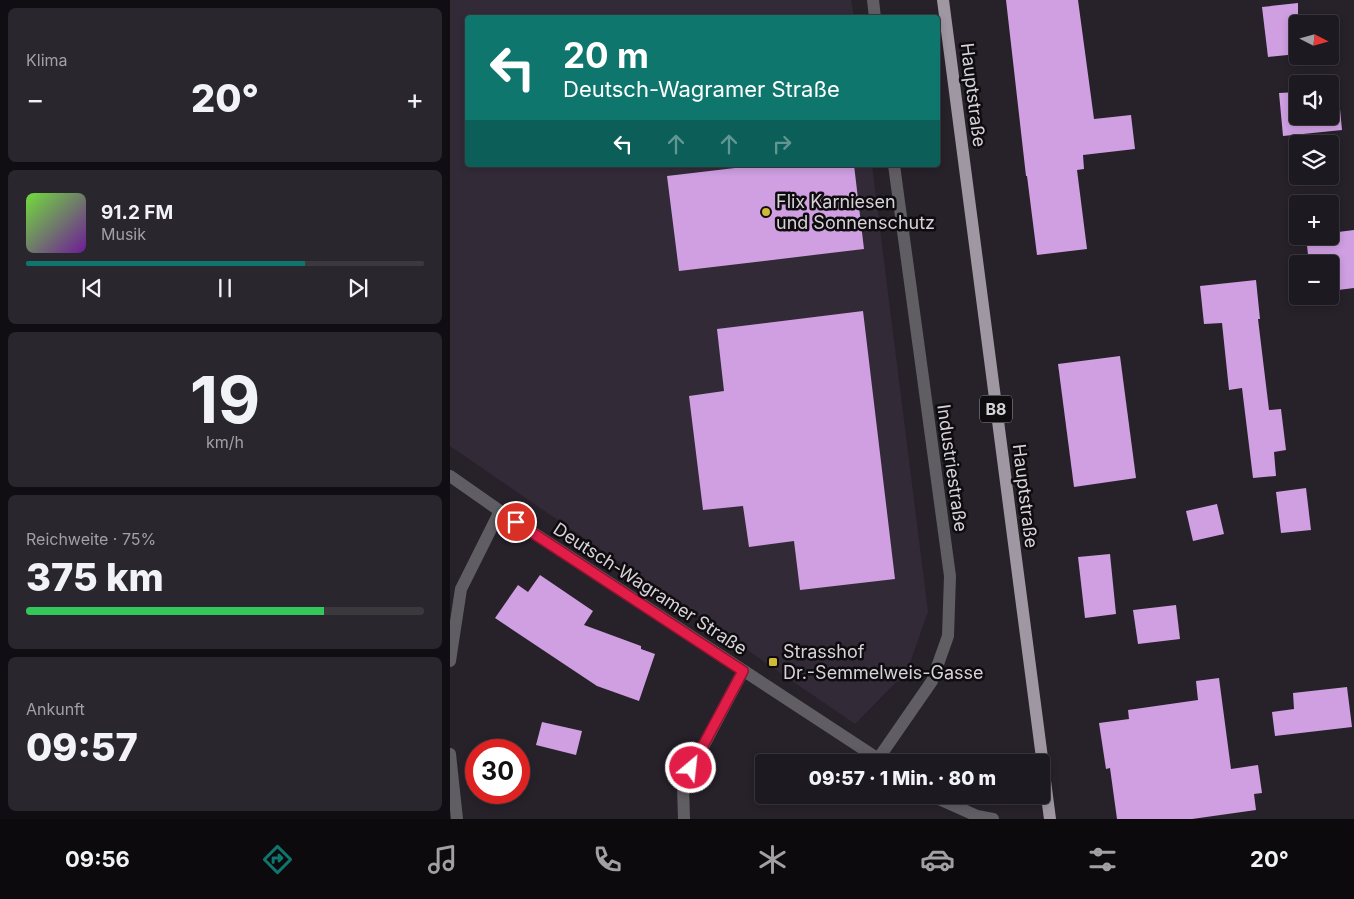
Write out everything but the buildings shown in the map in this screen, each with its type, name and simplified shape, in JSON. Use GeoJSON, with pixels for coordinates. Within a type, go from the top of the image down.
{"type":"FeatureCollection","features":[{"type":"Feature","properties":{"kind":"main road","name":"Hauptstraße"},"geometry":{"type":"LineString","coordinates":[[943,0],[1048,819]]}},
{"type":"Feature","properties":{"kind":"street"},"geometry":{"type":"LineString","coordinates":[[873,0],[875,15]]}},
{"type":"Feature","properties":{"kind":"street","name":"Industriestraße"},"geometry":{"type":"LineString","coordinates":[[885,754],[932,681],[948,636],[950,576],[894,167]]}},
{"type":"Feature","properties":{"kind":"street","name":"Deutsch-Wagramer Straße"},"geometry":{"type":"LineString","coordinates":[[450,476],[500,511],[869,754]]}},
{"type":"Feature","properties":{"kind":"street"},"geometry":{"type":"LineString","coordinates":[[450,661],[461,589],[500,511]]}},
{"type":"Feature","properties":{"kind":"street"},"geometry":{"type":"LineString","coordinates":[[684,819],[682,785],[743,671]]}},
{"type":"Feature","properties":{"kind":"street"},"geometry":{"type":"LineString","coordinates":[[450,754],[457,819]]}},
{"type":"Feature","properties":{"kind":"street"},"geometry":{"type":"LineString","coordinates":[[950,804],[977,816],[993,819]]}},
{"type":"Feature","properties":{"kind":"shaded area"},"geometry":{"type":"Polygon","coordinates":[[[450,0],[851,0],[854,15],[465,15],[465,167],[872,167],[928,612],[907,671],[855,724],[450,446],[450,0]]]}},
{"type":"Feature","properties":{"kind":"place","name":"Flix Karniesen und Sonnenschutz"},"geometry":{"type":"Point","coordinates":[766,212]}},
{"type":"Feature","properties":{"kind":"place","name":"Strasshof Dr.-Semmelweis-Gasse"},"geometry":{"type":"Point","coordinates":[773,662]}},
{"type":"Feature","properties":{"kind":"route"},"geometry":{"type":"LineString","coordinates":[[516,522],[743,671],[691,768]]}}]}
